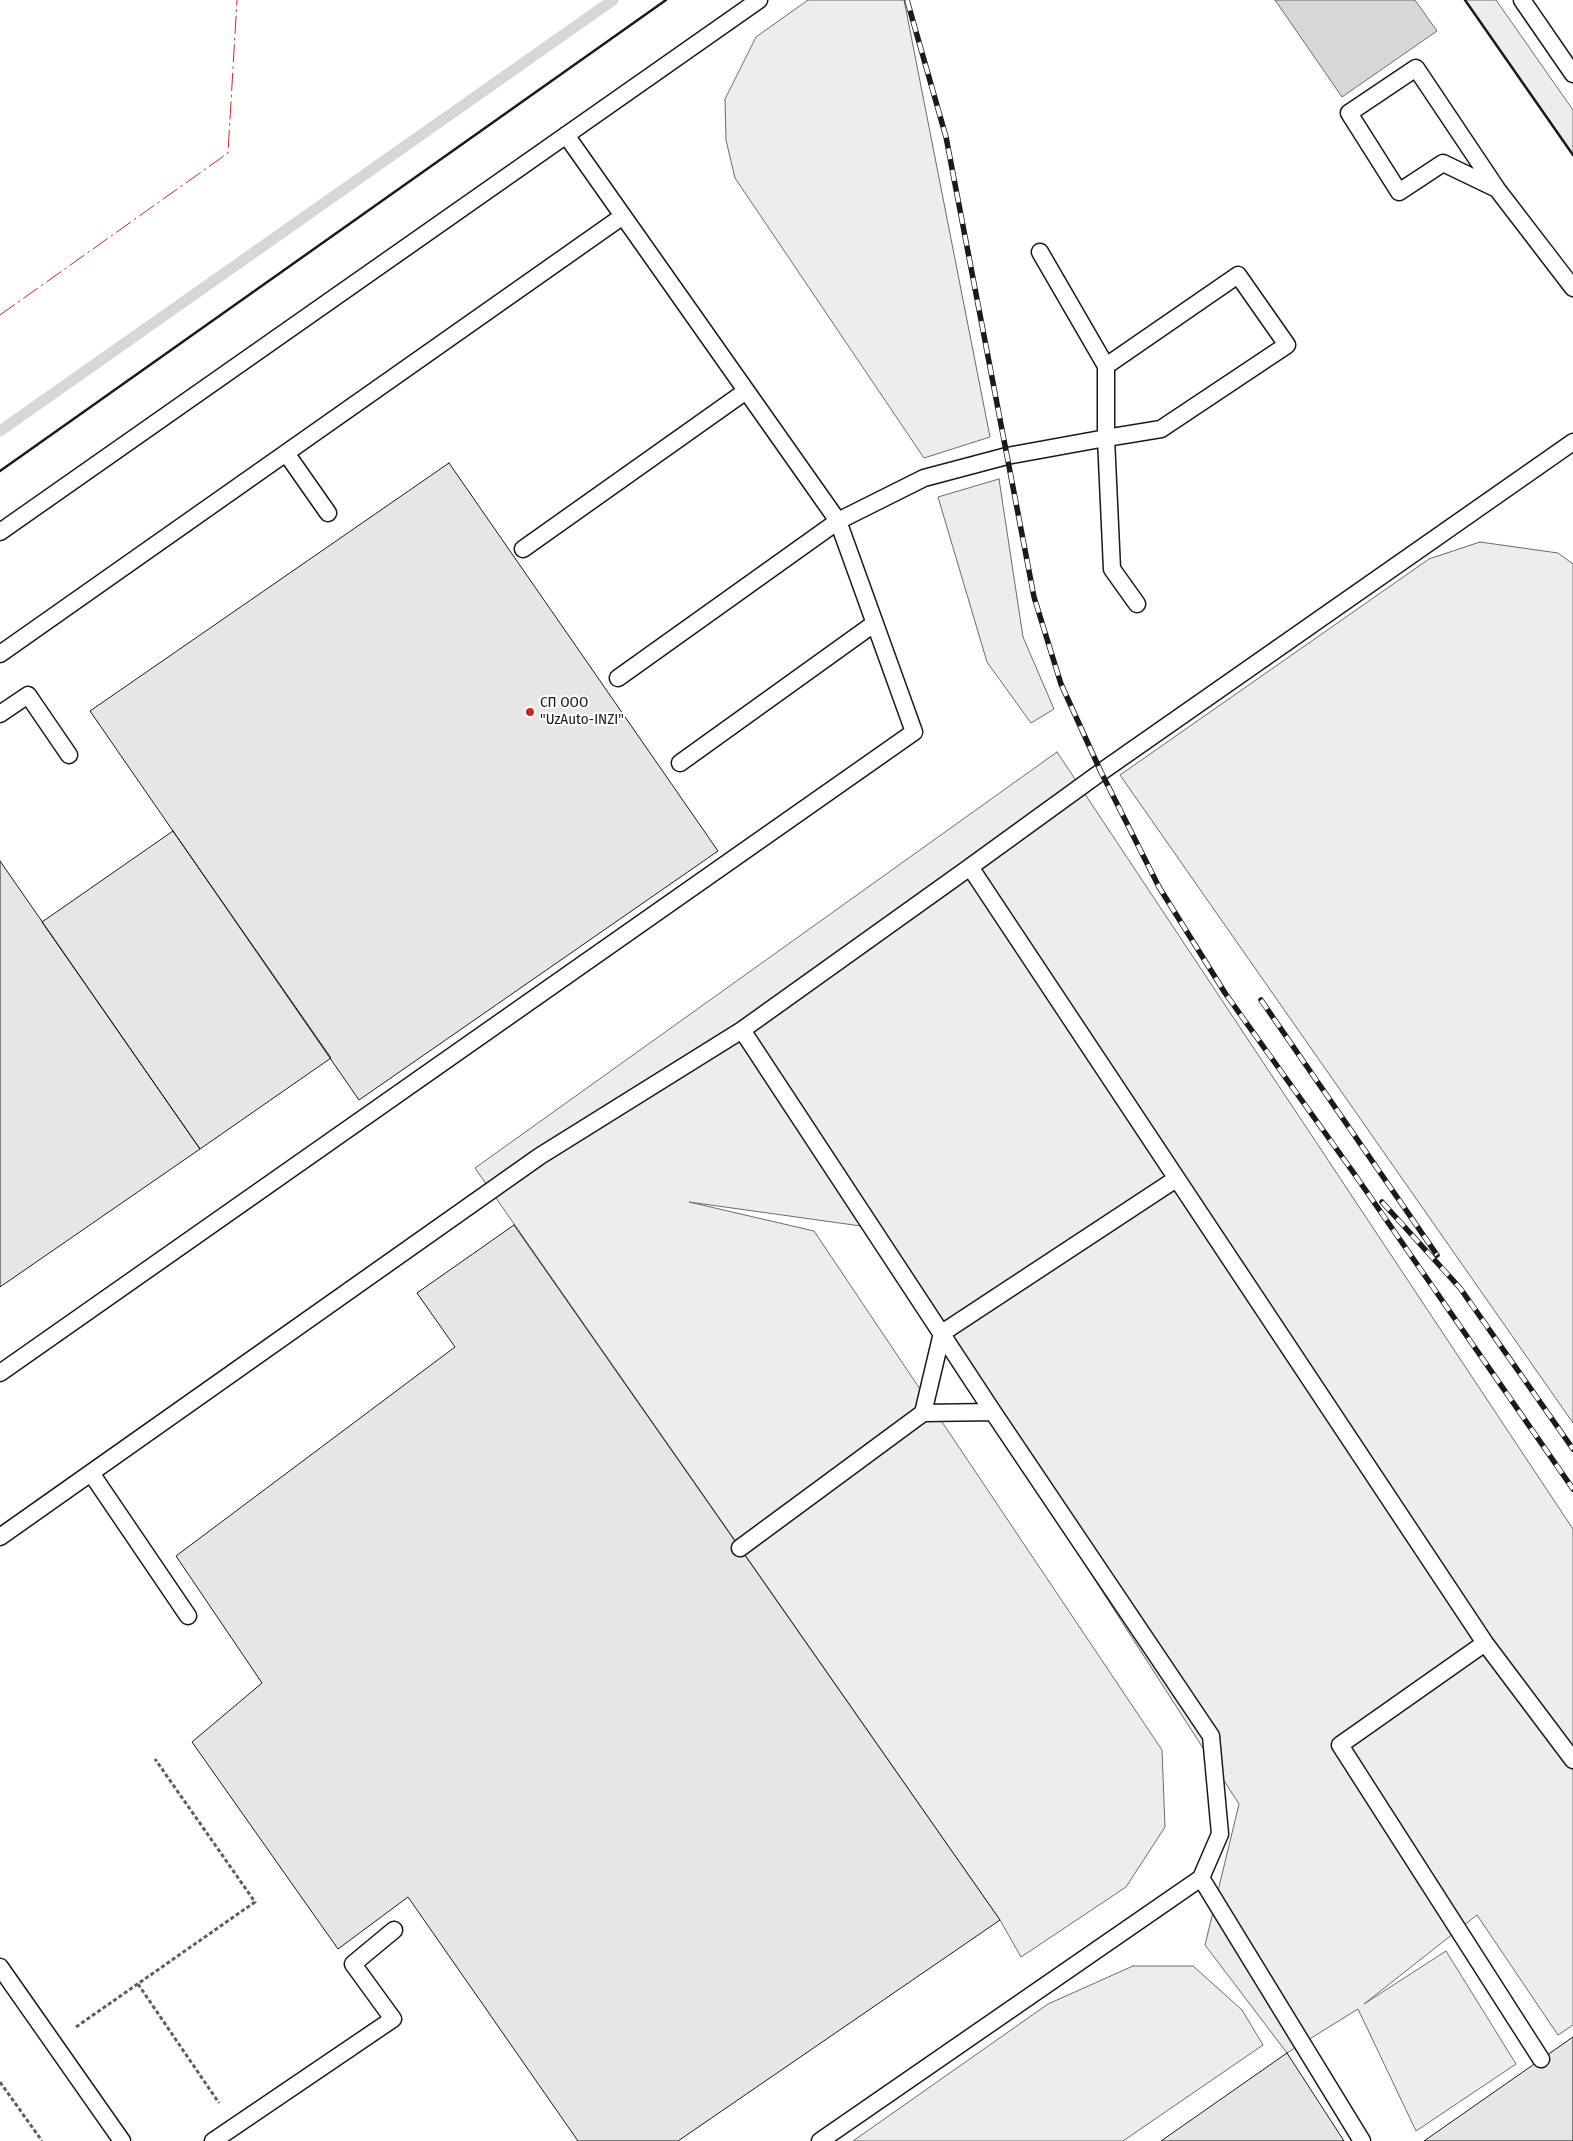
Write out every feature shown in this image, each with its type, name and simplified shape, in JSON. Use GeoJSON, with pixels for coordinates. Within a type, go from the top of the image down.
{"type":"FeatureCollection","features":[{"type":"Feature","properties":{"kind":"lane"},"geometry":{"type":"LineString","coordinates":[[0,532],[759,0]]}},
{"type":"Feature","properties":{"kind":"lane"},"geometry":{"type":"LineString","coordinates":[[1522,0],[1573,74]]}},
{"type":"Feature","properties":{"kind":"lane"},"geometry":{"type":"LineString","coordinates":[[1497,189],[1443,163],[1399,192],[1348,113],[1416,68],[1497,189],[1573,288]]}},
{"type":"Feature","properties":{"kind":"lane"},"geometry":{"type":"LineString","coordinates":[[0,1373],[914,732],[838,521],[566,135]]}},
{"type":"Feature","properties":{"kind":"lane"},"geometry":{"type":"LineString","coordinates":[[0,654],[623,216]]}},
{"type":"Feature","properties":{"kind":"lane"},"geometry":{"type":"LineString","coordinates":[[1040,252],[1106,366],[1106,438],[1112,569],[1137,604]]}},
{"type":"Feature","properties":{"kind":"lane"},"geometry":{"type":"LineString","coordinates":[[618,678],[838,521],[924,478],[1007,456],[1161,429],[1287,345],[1238,275],[1106,366]]}},
{"type":"Feature","properties":{"kind":"lane"},"geometry":{"type":"LineString","coordinates":[[523,549],[746,391]]}},
{"type":"Feature","properties":{"kind":"lane"},"geometry":{"type":"LineString","coordinates":[[0,1536],[540,1156],[742,1030],[1117,761],[1573,442]]}},
{"type":"Feature","properties":{"kind":"lane"},"geometry":{"type":"LineString","coordinates":[[286,453],[328,513]]}},
{"type":"Feature","properties":{"kind":"lane"},"geometry":{"type":"LineString","coordinates":[[680,763],[875,623]]}},
{"type":"Feature","properties":{"kind":"lane"},"geometry":{"type":"LineString","coordinates":[[0,714],[28,695],[68,755]]}},
{"type":"Feature","properties":{"kind":"lane"},"geometry":{"type":"LineString","coordinates":[[970,867],[1485,1643],[1573,1760]]}},
{"type":"Feature","properties":{"kind":"lane"},"geometry":{"type":"LineString","coordinates":[[742,1030],[993,1412],[1212,1736],[1220,1834],[1201,1878],[820,2141]]}},
{"type":"Feature","properties":{"kind":"lane"},"geometry":{"type":"LineString","coordinates":[[923,1413],[942,1333],[1176,1179]]}},
{"type":"Feature","properties":{"kind":"lane"},"geometry":{"type":"LineString","coordinates":[[740,1548],[923,1413],[993,1412]]}},
{"type":"Feature","properties":{"kind":"lane"},"geometry":{"type":"LineString","coordinates":[[91,1473],[188,1616]]}},
{"type":"Feature","properties":{"kind":"lane"},"geometry":{"type":"LineString","coordinates":[[1485,1643],[1340,1746],[1542,2059]]}},
{"type":"Feature","properties":{"kind":"lane"},"geometry":{"type":"LineString","coordinates":[[1201,1878],[1362,2141]]}},
{"type":"Feature","properties":{"kind":"lane"},"geometry":{"type":"LineString","coordinates":[[213,2141],[393,2019],[353,1964],[394,1930]]}},
{"type":"Feature","properties":{"kind":"lane"},"geometry":{"type":"LineString","coordinates":[[0,1967],[122,2141]]}},
{"type":"Feature","properties":{"kind":"path"},"geometry":{"type":"LineString","coordinates":[[53,2043],[255,1902],[155,1759]]}},
{"type":"Feature","properties":{"kind":"path"},"geometry":{"type":"LineString","coordinates":[[138,1984],[235,2126]]}},
{"type":"Feature","properties":{"kind":"path"},"geometry":{"type":"LineString","coordinates":[[0,2082],[42,2141]]}},
{"type":"Feature","properties":{"kind":"shaded area"},"geometry":{"type":"Polygon","coordinates":[[[808,0],[904,0],[990,437],[924,458],[735,178],[726,140],[725,99],[756,37],[808,0]]]}},
{"type":"Feature","properties":{"kind":"shaded area"},"geometry":{"type":"Polygon","coordinates":[[[1275,0],[1415,0],[1437,31],[1342,97],[1275,0]]]}},
{"type":"Feature","properties":{"kind":"shaded area"},"geometry":{"type":"Polygon","coordinates":[[[1465,0],[1496,0],[1573,110],[1573,155],[1465,0]]]}},
{"type":"Feature","properties":{"kind":"shaded area"},"geometry":{"type":"Polygon","coordinates":[[[999,479],[1023,637],[1054,709],[1031,723],[987,662],[938,497],[999,479]]]}},
{"type":"Feature","properties":{"kind":"shaded area"},"geometry":{"type":"Polygon","coordinates":[[[1480,542],[1558,553],[1573,564],[1573,1423],[1120,775],[1429,559],[1480,542]]]}},
{"type":"Feature","properties":{"kind":"shaded area"},"geometry":{"type":"Polygon","coordinates":[[[1057,752],[1573,1529],[1573,2025],[1558,2035],[1477,1915],[1364,2004],[1446,1951],[1516,2064],[1416,2131],[1358,2009],[1287,2053],[1205,1945],[1239,1804],[868,1227],[689,1202],[814,1231],[1162,1750],[1165,1827],[1126,1887],[1021,1957],[1000,1920],[475,1168],[1057,752]]]}},
{"type":"Feature","properties":{"kind":"shaded area"},"geometry":{"type":"Polygon","coordinates":[[[1133,1966],[1193,1966],[1242,2010],[1263,2045],[1123,2141],[853,2141],[1048,2004],[1133,1966]]]}},
{"type":"Feature","properties":{"kind":"building"},"geometry":{"type":"Polygon","coordinates":[[[449,463],[718,851],[359,1100],[90,711],[449,463]]]}},
{"type":"Feature","properties":{"kind":"building"},"geometry":{"type":"Polygon","coordinates":[[[173,831],[331,1058],[200,1149],[42,922],[173,831]]]}},
{"type":"Feature","properties":{"kind":"building"},"geometry":{"type":"Polygon","coordinates":[[[0,861],[200,1149],[0,1287],[0,861]]]}},
{"type":"Feature","properties":{"kind":"building"},"geometry":{"type":"Polygon","coordinates":[[[514,1225],[1000,1920],[678,2141],[578,2141],[408,1897],[338,1949],[192,1742],[262,1683],[176,1556],[455,1347],[417,1293],[514,1225]]]}},
{"type":"Feature","properties":{"kind":"building"},"geometry":{"type":"Polygon","coordinates":[[[1573,2037],[1573,2141],[1424,2141],[1573,2037]]]}},
{"type":"Feature","properties":{"kind":"building"},"geometry":{"type":"Polygon","coordinates":[[[1287,2053],[1344,2141],[1161,2141],[1287,2053]]]}},
{"type":"Feature","properties":{"kind":"waterway"},"geometry":{"type":"LineString","coordinates":[[0,431],[613,0]]}},
{"type":"Feature","properties":{"kind":"railway"},"geometry":{"type":"LineString","coordinates":[[907,0],[946,137],[1034,597],[1061,684],[1101,772],[1159,887],[1225,993],[1353,1172],[1573,1489]]}},
{"type":"Feature","properties":{"kind":"railway"},"geometry":{"type":"LineString","coordinates":[[1261,1000],[1437,1255]]}},
{"type":"Feature","properties":{"kind":"railway"},"geometry":{"type":"LineString","coordinates":[[1382,1202],[1460,1288],[1573,1449]]}},
{"type":"Feature","properties":{"kind":"wall"},"geometry":{"type":"LineString","coordinates":[[0,471],[666,0]]}},
{"type":"Feature","properties":{"kind":"wall"},"geometry":{"type":"LineString","coordinates":[[1465,0],[1573,155]]}},
{"type":"Feature","properties":{"kind":"power"},"geometry":{"type":"LineString","coordinates":[[0,315],[228,153],[237,0]]}},
{"type":"Feature","properties":{"kind":"place","name":"СП ООО \"UzAuto-INZI\""},"geometry":{"type":"Point","coordinates":[530,712]}}]}
